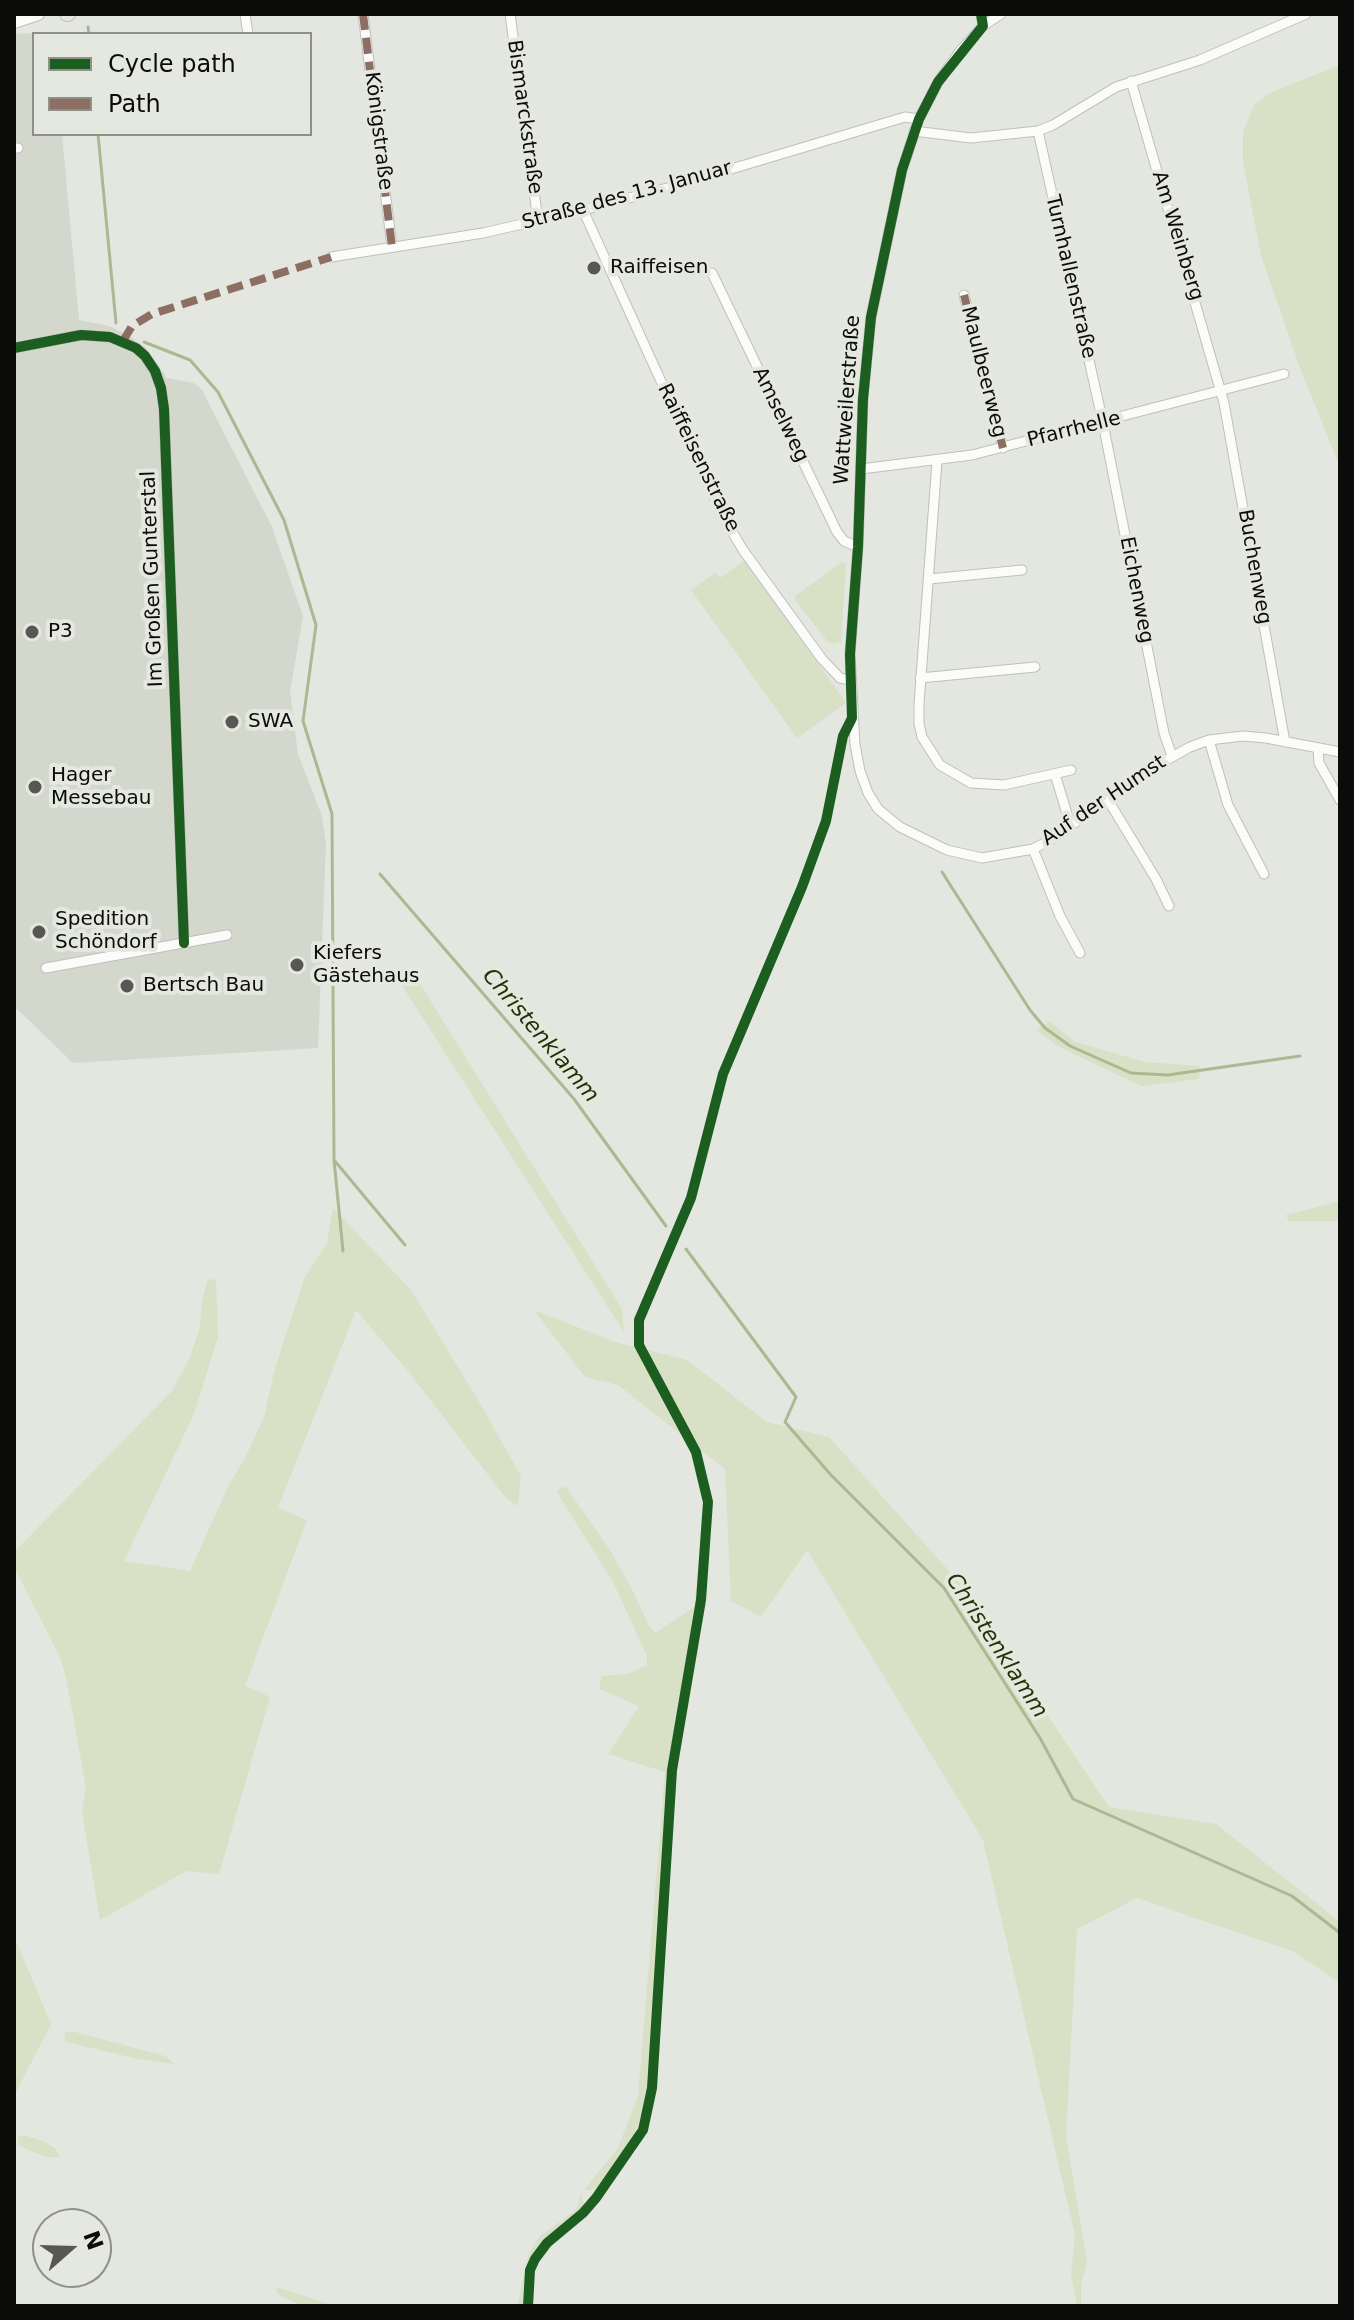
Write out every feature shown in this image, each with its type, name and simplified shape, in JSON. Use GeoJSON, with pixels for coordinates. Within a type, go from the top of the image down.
{"type":"FeatureCollection","features":[{"type":"Feature","properties":{"kind":"main road"},"geometry":{"type":"LineString","coordinates":[[14,22],[38,14]]}},
{"type":"Feature","properties":{"kind":"street","name":"Königstraße"},"geometry":{"type":"LineString","coordinates":[[363,14],[392,247]]}},
{"type":"Feature","properties":{"kind":"street","name":"Bismarckstraße"},"geometry":{"type":"LineString","coordinates":[[510,14],[538,221]]}},
{"type":"Feature","properties":{"kind":"street"},"geometry":{"type":"LineString","coordinates":[[981,14],[983,26]]}},
{"type":"Feature","properties":{"kind":"street","name":"Wattweilerstraße"},"geometry":{"type":"LineString","coordinates":[[852,718],[850,680],[866,346],[902,170],[914,131],[938,82],[983,26],[1001,14]]}},
{"type":"Feature","properties":{"kind":"street"},"geometry":{"type":"LineString","coordinates":[[914,131],[971,138],[1038,131],[1131,81],[1200,60],[1306,14]]}},
{"type":"Feature","properties":{"kind":"street","name":"Am Weinberg"},"geometry":{"type":"LineString","coordinates":[[1131,81],[1221,392]]}},
{"type":"Feature","properties":{"kind":"street","name":"Straße des 13. Januar"},"geometry":{"type":"LineString","coordinates":[[331,257],[538,221],[671,187],[905,117],[919,119]]}},
{"type":"Feature","properties":{"kind":"street","name":"Turnhallenstraße"},"geometry":{"type":"LineString","coordinates":[[1038,131],[1103,423]]}},
{"type":"Feature","properties":{"kind":"street","name":"Raiffeisenstraße"},"geometry":{"type":"LineString","coordinates":[[583,210],[721,513],[743,550],[822,659],[840,678],[850,680]]}},
{"type":"Feature","properties":{"kind":"street","name":"Amselweg"},"geometry":{"type":"LineString","coordinates":[[712,273],[837,532],[844,541],[858,547]]}},
{"type":"Feature","properties":{"kind":"street","name":"Maulbeerweg"},"geometry":{"type":"LineString","coordinates":[[964,295],[1003,448]]}},
{"type":"Feature","properties":{"kind":"street","name":"Im Großen Gunterstal"},"geometry":{"type":"LineString","coordinates":[[14,348],[81,335],[110,337],[136,348],[145,356],[161,388],[165,423],[184,943]]}},
{"type":"Feature","properties":{"kind":"street","name":"Pfarrhelle"},"geometry":{"type":"LineString","coordinates":[[861,469],[937,461],[1003,448],[1284,374]]}},
{"type":"Feature","properties":{"kind":"street","name":"Buchenweg"},"geometry":{"type":"LineString","coordinates":[[1221,392],[1285,742]]}},
{"type":"Feature","properties":{"kind":"street","name":"Eichenweg"},"geometry":{"type":"LineString","coordinates":[[1103,423],[1164,733],[1172,756]]}},
{"type":"Feature","properties":{"kind":"street"},"geometry":{"type":"LineString","coordinates":[[937,461],[920,678],[919,724],[922,737],[930,752],[954,775],[971,783],[990,786],[1071,770]]}},
{"type":"Feature","properties":{"kind":"street"},"geometry":{"type":"LineString","coordinates":[[929,579],[1022,570]]}},
{"type":"Feature","properties":{"kind":"street"},"geometry":{"type":"LineString","coordinates":[[920,678],[1035,667]]}},
{"type":"Feature","properties":{"kind":"street","name":"Auf der Humst"},"geometry":{"type":"LineString","coordinates":[[852,718],[860,771],[878,809],[900,827],[947,850],[982,858],[1033,849],[1071,827],[1172,756],[1209,740],[1243,736],[1340,752]]}},
{"type":"Feature","properties":{"kind":"street"},"geometry":{"type":"LineString","coordinates":[[1209,740],[1228,805],[1264,874]]}},
{"type":"Feature","properties":{"kind":"street"},"geometry":{"type":"LineString","coordinates":[[1318,748],[1319,763],[1340,800]]}},
{"type":"Feature","properties":{"kind":"street"},"geometry":{"type":"LineString","coordinates":[[1055,774],[1071,827]]}},
{"type":"Feature","properties":{"kind":"street"},"geometry":{"type":"LineString","coordinates":[[1108,800],[1169,906]]}},
{"type":"Feature","properties":{"kind":"street"},"geometry":{"type":"LineString","coordinates":[[1033,849],[1052,898],[1080,953]]}},
{"type":"Feature","properties":{"kind":"street"},"geometry":{"type":"LineString","coordinates":[[46,968],[227,935]]}},
{"type":"Feature","properties":{"kind":"shaded area"},"geometry":{"type":"Polygon","coordinates":[[[32,33],[32,136],[62,136],[79,320],[109,326],[129,336],[146,348],[167,378],[194,383],[202,390],[272,527],[303,616],[290,692],[298,754],[322,816],[326,843],[318,1048],[73,1063],[14,1006],[14,34],[32,33]]]}},
{"type":"Feature","properties":{"kind":"green space"},"geometry":{"type":"Polygon","coordinates":[[[1340,65],[1340,467],[1299,365],[1261,255],[1243,162],[1243,132],[1254,105],[1272,92],[1340,65]]]}},
{"type":"Feature","properties":{"kind":"green space"},"geometry":{"type":"Polygon","coordinates":[[[745,560],[846,703],[797,738],[691,590],[716,572],[720,578],[745,560]]]}},
{"type":"Feature","properties":{"kind":"green space"},"geometry":{"type":"Polygon","coordinates":[[[841,563],[846,563],[841,642],[832,644],[795,596],[841,563]]]}},
{"type":"Feature","properties":{"kind":"green space"},"geometry":{"type":"Polygon","coordinates":[[[412,971],[622,1309],[624,1332],[401,984],[412,971]]]}},
{"type":"Feature","properties":{"kind":"green space"},"geometry":{"type":"Polygon","coordinates":[[[1049,1021],[1075,1042],[1145,1062],[1199,1066],[1201,1073],[1198,1079],[1141,1086],[1057,1046],[1037,1030],[1049,1021]]]}},
{"type":"Feature","properties":{"kind":"green space"},"geometry":{"type":"Polygon","coordinates":[[[1340,1201],[1340,1221],[1289,1221],[1286,1215],[1340,1201]]]}},
{"type":"Feature","properties":{"kind":"green space"},"geometry":{"type":"Polygon","coordinates":[[[333,1208],[411,1290],[521,1476],[518,1506],[506,1498],[408,1371],[356,1310],[278,1508],[307,1520],[245,1686],[270,1697],[219,1874],[186,1871],[100,1920],[82,1812],[86,1787],[66,1677],[60,1657],[14,1567],[14,1552],[172,1391],[190,1357],[200,1327],[208,1280],[216,1279],[218,1337],[194,1414],[124,1561],[190,1571],[264,1417],[274,1372],[304,1279],[327,1243],[333,1208]]]}},
{"type":"Feature","properties":{"kind":"green space"},"geometry":{"type":"Polygon","coordinates":[[[534,1310],[615,1342],[687,1360],[767,1422],[829,1437],[957,1580],[1109,1807],[1216,1824],[1340,1922],[1340,1983],[1295,1952],[1137,1898],[1077,1929],[1066,2136],[1087,2262],[1081,2283],[1081,2306],[1077,2306],[1071,2274],[1075,2235],[983,1840],[807,1550],[761,1617],[731,1601],[725,1469],[618,1385],[585,1377],[534,1310]]]}},
{"type":"Feature","properties":{"kind":"green space"},"geometry":{"type":"Polygon","coordinates":[[[566,1487],[610,1550],[655,1633],[694,1607],[698,1571],[703,1572],[672,1773],[647,2100],[633,2138],[618,2163],[598,2188],[590,2190],[584,2190],[618,2148],[638,2096],[665,1772],[608,1754],[639,1706],[599,1689],[602,1676],[628,1674],[647,1665],[647,1656],[614,1584],[557,1492],[566,1487]]]}},
{"type":"Feature","properties":{"kind":"green space"},"geometry":{"type":"Polygon","coordinates":[[[14,1936],[51,2024],[14,2096],[14,1936]]]}},
{"type":"Feature","properties":{"kind":"green space"},"geometry":{"type":"Polygon","coordinates":[[[71,2031],[165,2056],[175,2064],[138,2059],[66,2042],[64,2033],[71,2031]]]}},
{"type":"Feature","properties":{"kind":"green space"},"geometry":{"type":"Polygon","coordinates":[[[23,2135],[43,2141],[56,2149],[59,2157],[46,2157],[26,2149],[18,2144],[18,2137],[23,2135]]]}},
{"type":"Feature","properties":{"kind":"green space"},"geometry":{"type":"Polygon","coordinates":[[[580,2194],[584,2203],[580,2211],[538,2247],[530,2262],[525,2306],[517,2306],[529,2254],[539,2237],[574,2211],[580,2194]]]}},
{"type":"Feature","properties":{"kind":"green space"},"geometry":{"type":"Polygon","coordinates":[[[276,2289],[335,2306],[302,2306],[279,2295],[276,2289]]]}},
{"type":"Feature","properties":{"kind":"waterway"},"geometry":{"type":"LineString","coordinates":[[88,27],[89,32]]}},
{"type":"Feature","properties":{"kind":"waterway"},"geometry":{"type":"LineString","coordinates":[[98,136],[116,323]]}},
{"type":"Feature","properties":{"kind":"waterway"},"geometry":{"type":"LineString","coordinates":[[144,342],[190,360],[218,392],[284,520],[316,625],[303,721],[332,814],[334,1160],[343,1251]]}},
{"type":"Feature","properties":{"kind":"waterway"},"geometry":{"type":"LineString","coordinates":[[942,872],[1030,1010],[1045,1028],[1070,1046],[1131,1073],[1168,1075],[1300,1056]]}},
{"type":"Feature","properties":{"kind":"waterway","name":"Christenklamm"},"geometry":{"type":"LineString","coordinates":[[380,874],[574,1099],[666,1226]]}},
{"type":"Feature","properties":{"kind":"waterway"},"geometry":{"type":"LineString","coordinates":[[334,1160],[405,1245]]}},
{"type":"Feature","properties":{"kind":"waterway","name":"Christenklamm"},"geometry":{"type":"LineString","coordinates":[[686,1249],[796,1397],[785,1422],[831,1475],[944,1588],[1040,1738],[1073,1799],[1292,1896],[1340,1933]]}},
{"type":"Feature","properties":{"kind":"marked path"},"geometry":{"type":"LineString","coordinates":[[363,14],[392,247]]}},
{"type":"Feature","properties":{"kind":"marked path"},"geometry":{"type":"LineString","coordinates":[[123,341],[132,326],[152,314],[331,257]]}},
{"type":"Feature","properties":{"kind":"marked path"},"geometry":{"type":"LineString","coordinates":[[964,295],[1003,448]]}},
{"type":"Feature","properties":{"kind":"cycle path"},"geometry":{"type":"LineString","coordinates":[[528,2306],[530,2270],[535,2259],[547,2243],[596,2198],[643,2130],[652,2088],[672,1770],[701,1600],[708,1502],[696,1452],[639,1345],[639,1320],[691,1198],[723,1074],[802,887],[826,821],[843,736],[852,718],[850,654],[858,547],[863,399],[871,317],[902,170],[919,119],[938,82],[983,26],[981,14]]}},
{"type":"Feature","properties":{"kind":"cycle path"},"geometry":{"type":"LineString","coordinates":[[14,348],[81,335],[110,337],[136,348],[145,356],[161,388],[184,943]]}},
{"type":"Feature","properties":{"kind":"place","name":"Raiffeisen"},"geometry":{"type":"Point","coordinates":[594,268]}},
{"type":"Feature","properties":{"kind":"place","name":"P3"},"geometry":{"type":"Point","coordinates":[32,632]}},
{"type":"Feature","properties":{"kind":"place","name":"SWA"},"geometry":{"type":"Point","coordinates":[232,722]}},
{"type":"Feature","properties":{"kind":"place","name":"Hager Messebau"},"geometry":{"type":"Point","coordinates":[35,787]}},
{"type":"Feature","properties":{"kind":"place","name":"Spedition Schöndorf"},"geometry":{"type":"Point","coordinates":[39,932]}},
{"type":"Feature","properties":{"kind":"place","name":"Kiefers Gästehaus"},"geometry":{"type":"Point","coordinates":[297,965]}},
{"type":"Feature","properties":{"kind":"place","name":"Bertsch Bau"},"geometry":{"type":"Point","coordinates":[127,986]}}]}
